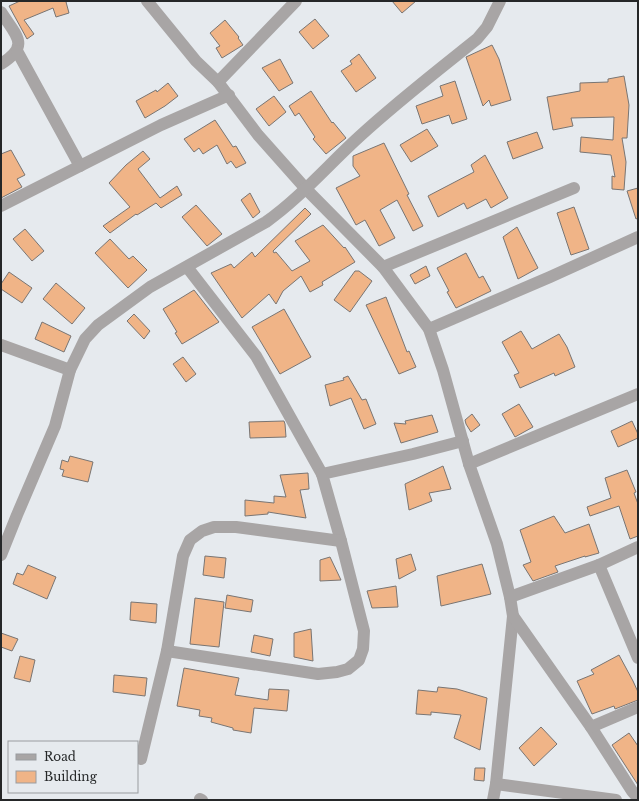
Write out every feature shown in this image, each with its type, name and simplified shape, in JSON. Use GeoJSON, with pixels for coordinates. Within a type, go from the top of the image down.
{"type":"FeatureCollection","features":[{"type":"Feature","properties":{"kind":"street"},"geometry":{"type":"LineString","coordinates":[[148,1],[192,56],[218,82],[258,135],[306,189],[383,268],[429,329],[443,370],[470,464],[497,544],[510,596],[513,616],[496,784],[493,800]]}},
{"type":"Feature","properties":{"kind":"street"},"geometry":{"type":"LineString","coordinates":[[218,82],[296,1]]}},
{"type":"Feature","properties":{"kind":"street"},"geometry":{"type":"LineString","coordinates":[[1,555],[55,426],[70,370],[85,339],[98,325],[150,287],[266,222],[284,209],[336,158],[390,109],[477,39],[487,27],[500,1]]}},
{"type":"Feature","properties":{"kind":"street"},"geometry":{"type":"LineString","coordinates":[[1,12],[17,38],[19,45],[17,51],[12,57],[1,64]]}},
{"type":"Feature","properties":{"kind":"street"},"geometry":{"type":"LineString","coordinates":[[17,51],[80,166]]}},
{"type":"Feature","properties":{"kind":"street"},"geometry":{"type":"LineString","coordinates":[[1,206],[161,125],[229,96]]}},
{"type":"Feature","properties":{"kind":"street"},"geometry":{"type":"LineString","coordinates":[[383,268],[574,188]]}},
{"type":"Feature","properties":{"kind":"street"},"geometry":{"type":"LineString","coordinates":[[429,329],[638,237]]}},
{"type":"Feature","properties":{"kind":"street"},"geometry":{"type":"LineString","coordinates":[[167,651],[318,674],[337,672],[348,669],[359,660],[363,649],[364,630],[322,474],[256,356],[187,267]]}},
{"type":"Feature","properties":{"kind":"street"},"geometry":{"type":"LineString","coordinates":[[1,344],[70,370]]}},
{"type":"Feature","properties":{"kind":"street"},"geometry":{"type":"LineString","coordinates":[[470,464],[638,394]]}},
{"type":"Feature","properties":{"kind":"street"},"geometry":{"type":"LineString","coordinates":[[322,474],[464,441]]}},
{"type":"Feature","properties":{"kind":"street"},"geometry":{"type":"LineString","coordinates":[[141,759],[167,651],[183,556],[190,540],[202,531],[214,527],[236,527],[341,541]]}},
{"type":"Feature","properties":{"kind":"street"},"geometry":{"type":"LineString","coordinates":[[510,596],[598,565],[638,547]]}},
{"type":"Feature","properties":{"kind":"street"},"geometry":{"type":"LineString","coordinates":[[598,565],[638,658]]}},
{"type":"Feature","properties":{"kind":"street"},"geometry":{"type":"LineString","coordinates":[[513,616],[591,727],[633,796]]}},
{"type":"Feature","properties":{"kind":"street"},"geometry":{"type":"LineString","coordinates":[[591,727],[638,706]]}},
{"type":"Feature","properties":{"kind":"street"},"geometry":{"type":"LineString","coordinates":[[496,784],[616,800]]}},
{"type":"Feature","properties":{"kind":"building"},"geometry":{"type":"Polygon","coordinates":[[[20,1],[69,1],[66,2],[69,13],[56,17],[53,8],[24,20],[34,34],[27,39],[9,6],[20,1]]]}},
{"type":"Feature","properties":{"kind":"building"},"geometry":{"type":"Polygon","coordinates":[[[392,1],[416,1],[402,13],[392,1]]]}},
{"type":"Feature","properties":{"kind":"building"},"geometry":{"type":"Polygon","coordinates":[[[315,19],[329,36],[313,49],[299,32],[315,19]]]}},
{"type":"Feature","properties":{"kind":"building"},"geometry":{"type":"Polygon","coordinates":[[[225,20],[239,37],[238,38],[243,45],[222,58],[216,48],[220,46],[210,33],[225,20]]]}},
{"type":"Feature","properties":{"kind":"building"},"geometry":{"type":"Polygon","coordinates":[[[492,45],[499,59],[511,100],[491,106],[489,100],[483,106],[466,57],[492,45]]]}},
{"type":"Feature","properties":{"kind":"building"},"geometry":{"type":"Polygon","coordinates":[[[359,54],[376,78],[356,92],[341,71],[352,64],[350,61],[359,54]]]}},
{"type":"Feature","properties":{"kind":"building"},"geometry":{"type":"Polygon","coordinates":[[[280,59],[293,83],[279,91],[262,68],[280,59]]]}},
{"type":"Feature","properties":{"kind":"building"},"geometry":{"type":"Polygon","coordinates":[[[624,76],[629,105],[627,138],[622,138],[626,162],[624,190],[612,189],[612,176],[615,177],[611,155],[580,152],[581,137],[613,140],[614,117],[571,118],[573,126],[553,130],[547,97],[580,91],[580,83],[608,82],[608,79],[624,76]]]}},
{"type":"Feature","properties":{"kind":"building"},"geometry":{"type":"Polygon","coordinates":[[[455,81],[467,119],[452,124],[449,115],[422,124],[416,106],[443,96],[440,86],[455,81]]]}},
{"type":"Feature","properties":{"kind":"building"},"geometry":{"type":"Polygon","coordinates":[[[168,83],[178,96],[145,118],[136,101],[156,90],[157,92],[168,83]]]}},
{"type":"Feature","properties":{"kind":"building"},"geometry":{"type":"Polygon","coordinates":[[[311,91],[332,123],[333,122],[346,138],[326,154],[313,139],[315,137],[299,113],[295,116],[289,106],[311,91]]]}},
{"type":"Feature","properties":{"kind":"building"},"geometry":{"type":"Polygon","coordinates":[[[274,96],[286,112],[269,126],[256,109],[274,96]]]}},
{"type":"Feature","properties":{"kind":"building"},"geometry":{"type":"Polygon","coordinates":[[[215,120],[233,147],[236,146],[246,163],[236,168],[231,161],[227,164],[217,145],[203,154],[199,148],[194,152],[184,139],[215,120]]]}},
{"type":"Feature","properties":{"kind":"building"},"geometry":{"type":"Polygon","coordinates":[[[427,129],[438,146],[411,162],[400,145],[427,129]]]}},
{"type":"Feature","properties":{"kind":"building"},"geometry":{"type":"Polygon","coordinates":[[[537,132],[543,148],[513,159],[507,142],[537,132]]]}},
{"type":"Feature","properties":{"kind":"building"},"geometry":{"type":"Polygon","coordinates":[[[384,143],[409,194],[407,195],[423,226],[413,231],[397,200],[380,210],[395,238],[379,246],[365,220],[356,225],[336,188],[360,176],[353,166],[353,156],[384,143]]]}},
{"type":"Feature","properties":{"kind":"building"},"geometry":{"type":"Polygon","coordinates":[[[11,150],[25,175],[17,179],[22,187],[1,198],[1,154],[11,150]]]}},
{"type":"Feature","properties":{"kind":"building"},"geometry":{"type":"Polygon","coordinates":[[[143,151],[150,159],[138,169],[160,198],[177,186],[182,195],[161,208],[156,203],[137,215],[136,214],[110,233],[103,226],[130,207],[109,183],[126,165],[143,151]]]}},
{"type":"Feature","properties":{"kind":"building"},"geometry":{"type":"Polygon","coordinates":[[[485,155],[508,198],[491,208],[486,199],[467,209],[464,203],[438,217],[428,196],[474,172],[471,165],[485,155]]]}},
{"type":"Feature","properties":{"kind":"building"},"geometry":{"type":"Polygon","coordinates":[[[638,188],[638,218],[636,219],[627,191],[638,188]]]}},
{"type":"Feature","properties":{"kind":"building"},"geometry":{"type":"Polygon","coordinates":[[[250,193],[260,212],[253,218],[241,200],[250,193]]]}},
{"type":"Feature","properties":{"kind":"building"},"geometry":{"type":"Polygon","coordinates":[[[196,205],[222,234],[207,246],[182,217],[196,205]]]}},
{"type":"Feature","properties":{"kind":"building"},"geometry":{"type":"Polygon","coordinates":[[[574,207],[589,249],[571,255],[557,213],[574,207]]]}},
{"type":"Feature","properties":{"kind":"building"},"geometry":{"type":"Polygon","coordinates":[[[305,208],[311,214],[273,251],[274,253],[276,252],[292,271],[310,261],[295,241],[323,225],[344,248],[345,247],[355,262],[322,282],[323,285],[310,292],[301,276],[283,291],[276,304],[269,294],[242,318],[211,273],[231,264],[234,268],[252,252],[255,257],[305,208]]]}},
{"type":"Feature","properties":{"kind":"building"},"geometry":{"type":"Polygon","coordinates":[[[517,227],[538,268],[518,279],[503,237],[517,227]]]}},
{"type":"Feature","properties":{"kind":"building"},"geometry":{"type":"Polygon","coordinates":[[[25,229],[44,251],[32,261],[13,239],[25,229]]]}},
{"type":"Feature","properties":{"kind":"building"},"geometry":{"type":"Polygon","coordinates":[[[110,239],[129,259],[133,256],[147,270],[128,288],[95,253],[110,239]]]}},
{"type":"Feature","properties":{"kind":"building"},"geometry":{"type":"Polygon","coordinates":[[[466,253],[479,278],[483,276],[491,291],[456,308],[447,292],[449,291],[437,268],[466,253]]]}},
{"type":"Feature","properties":{"kind":"building"},"geometry":{"type":"Polygon","coordinates":[[[426,266],[430,276],[415,284],[410,275],[426,266]]]}},
{"type":"Feature","properties":{"kind":"building"},"geometry":{"type":"Polygon","coordinates":[[[355,271],[359,271],[372,281],[350,312],[334,300],[355,271]]]}},
{"type":"Feature","properties":{"kind":"building"},"geometry":{"type":"Polygon","coordinates":[[[9,272],[32,288],[22,303],[1,289],[1,284],[9,272]]]}},
{"type":"Feature","properties":{"kind":"building"},"geometry":{"type":"Polygon","coordinates":[[[56,283],[85,308],[72,324],[43,299],[56,283]]]}},
{"type":"Feature","properties":{"kind":"building"},"geometry":{"type":"Polygon","coordinates":[[[194,290],[219,322],[182,344],[175,333],[177,332],[163,309],[194,290]]]}},
{"type":"Feature","properties":{"kind":"building"},"geometry":{"type":"Polygon","coordinates":[[[386,297],[407,352],[409,351],[416,367],[399,374],[366,305],[386,297]]]}},
{"type":"Feature","properties":{"kind":"building"},"geometry":{"type":"Polygon","coordinates":[[[284,309],[311,357],[280,374],[252,327],[284,309]]]}},
{"type":"Feature","properties":{"kind":"building"},"geometry":{"type":"Polygon","coordinates":[[[134,314],[150,331],[144,339],[127,321],[134,314]]]}},
{"type":"Feature","properties":{"kind":"building"},"geometry":{"type":"Polygon","coordinates":[[[42,322],[71,336],[64,352],[35,339],[42,322]]]}},
{"type":"Feature","properties":{"kind":"building"},"geometry":{"type":"Polygon","coordinates":[[[521,331],[532,349],[559,334],[567,347],[575,367],[555,376],[554,373],[520,388],[514,375],[519,373],[502,342],[521,331]]]}},
{"type":"Feature","properties":{"kind":"building"},"geometry":{"type":"Polygon","coordinates":[[[183,357],[196,374],[186,382],[173,364],[183,357]]]}},
{"type":"Feature","properties":{"kind":"building"},"geometry":{"type":"Polygon","coordinates":[[[348,376],[362,400],[366,399],[376,424],[364,429],[351,398],[330,406],[325,385],[344,380],[343,378],[348,376]]]}},
{"type":"Feature","properties":{"kind":"building"},"geometry":{"type":"Polygon","coordinates":[[[519,404],[533,427],[515,437],[502,414],[519,404]]]}},
{"type":"Feature","properties":{"kind":"building"},"geometry":{"type":"Polygon","coordinates":[[[472,414],[480,425],[471,432],[465,420],[472,414]]]}},
{"type":"Feature","properties":{"kind":"building"},"geometry":{"type":"Polygon","coordinates":[[[432,415],[438,432],[401,443],[394,423],[406,424],[405,421],[432,415]]]}},
{"type":"Feature","properties":{"kind":"building"},"geometry":{"type":"Polygon","coordinates":[[[284,421],[286,437],[250,438],[249,422],[284,421]]]}},
{"type":"Feature","properties":{"kind":"building"},"geometry":{"type":"Polygon","coordinates":[[[632,421],[638,434],[638,438],[618,447],[611,431],[632,421]]]}},
{"type":"Feature","properties":{"kind":"building"},"geometry":{"type":"Polygon","coordinates":[[[70,456],[93,462],[88,482],[62,476],[64,470],[60,469],[62,460],[68,462],[70,456]]]}},
{"type":"Feature","properties":{"kind":"building"},"geometry":{"type":"Polygon","coordinates":[[[443,466],[451,489],[429,493],[432,501],[409,510],[405,484],[443,466]]]}},
{"type":"Feature","properties":{"kind":"building"},"geometry":{"type":"Polygon","coordinates":[[[627,470],[636,492],[634,493],[638,504],[638,536],[630,539],[619,506],[590,516],[587,507],[611,498],[605,478],[627,470]]]}},
{"type":"Feature","properties":{"kind":"building"},"geometry":{"type":"Polygon","coordinates":[[[308,473],[309,489],[300,490],[306,518],[268,512],[268,514],[245,516],[245,500],[274,503],[274,496],[286,497],[280,475],[308,473]]]}},
{"type":"Feature","properties":{"kind":"building"},"geometry":{"type":"Polygon","coordinates":[[[554,516],[565,533],[589,524],[599,553],[555,566],[558,572],[533,581],[523,565],[531,562],[520,530],[554,516]]]}},
{"type":"Feature","properties":{"kind":"building"},"geometry":{"type":"Polygon","coordinates":[[[411,554],[416,570],[399,579],[396,559],[411,554]]]}},
{"type":"Feature","properties":{"kind":"building"},"geometry":{"type":"Polygon","coordinates":[[[205,556],[226,558],[224,578],[203,575],[205,556]]]}},
{"type":"Feature","properties":{"kind":"building"},"geometry":{"type":"Polygon","coordinates":[[[330,557],[341,580],[320,581],[320,560],[330,557]]]}},
{"type":"Feature","properties":{"kind":"building"},"geometry":{"type":"Polygon","coordinates":[[[482,564],[491,594],[441,606],[437,576],[482,564]]]}},
{"type":"Feature","properties":{"kind":"building"},"geometry":{"type":"Polygon","coordinates":[[[28,565],[56,577],[47,599],[13,584],[17,573],[23,575],[28,565]]]}},
{"type":"Feature","properties":{"kind":"building"},"geometry":{"type":"Polygon","coordinates":[[[396,586],[398,607],[372,608],[367,591],[396,586]]]}},
{"type":"Feature","properties":{"kind":"building"},"geometry":{"type":"Polygon","coordinates":[[[227,595],[253,600],[251,612],[225,608],[227,595]]]}},
{"type":"Feature","properties":{"kind":"building"},"geometry":{"type":"Polygon","coordinates":[[[195,598],[224,602],[219,647],[190,644],[195,598]]]}},
{"type":"Feature","properties":{"kind":"building"},"geometry":{"type":"Polygon","coordinates":[[[131,602],[157,604],[156,623],[130,620],[131,602]]]}},
{"type":"Feature","properties":{"kind":"building"},"geometry":{"type":"Polygon","coordinates":[[[311,629],[313,661],[294,657],[294,633],[311,629]]]}},
{"type":"Feature","properties":{"kind":"building"},"geometry":{"type":"Polygon","coordinates":[[[1,633],[18,639],[12,651],[1,647],[1,633]]]}},
{"type":"Feature","properties":{"kind":"building"},"geometry":{"type":"Polygon","coordinates":[[[254,635],[273,639],[270,656],[251,652],[254,635]]]}},
{"type":"Feature","properties":{"kind":"building"},"geometry":{"type":"Polygon","coordinates":[[[619,655],[638,692],[638,700],[615,709],[614,706],[592,714],[577,681],[594,674],[591,670],[619,655]]]}},
{"type":"Feature","properties":{"kind":"building"},"geometry":{"type":"Polygon","coordinates":[[[20,656],[35,660],[30,682],[14,678],[20,656]]]}},
{"type":"Feature","properties":{"kind":"building"},"geometry":{"type":"Polygon","coordinates":[[[184,668],[239,678],[235,695],[268,700],[269,689],[289,690],[287,711],[254,708],[251,733],[233,730],[233,728],[211,722],[212,718],[199,716],[200,710],[177,706],[184,668]]]}},
{"type":"Feature","properties":{"kind":"building"},"geometry":{"type":"Polygon","coordinates":[[[114,675],[147,678],[145,696],[113,692],[114,675]]]}},
{"type":"Feature","properties":{"kind":"building"},"geometry":{"type":"Polygon","coordinates":[[[438,687],[457,689],[487,698],[480,750],[454,738],[461,715],[431,712],[431,715],[416,714],[418,690],[437,692],[438,687]]]}},
{"type":"Feature","properties":{"kind":"building"},"geometry":{"type":"Polygon","coordinates":[[[541,727],[557,744],[534,766],[519,748],[541,727]]]}},
{"type":"Feature","properties":{"kind":"building"},"geometry":{"type":"Polygon","coordinates":[[[629,733],[638,746],[638,785],[612,745],[629,733]]]}},
{"type":"Feature","properties":{"kind":"building"},"geometry":{"type":"Polygon","coordinates":[[[475,768],[485,768],[484,781],[474,780],[475,768]]]}}]}
